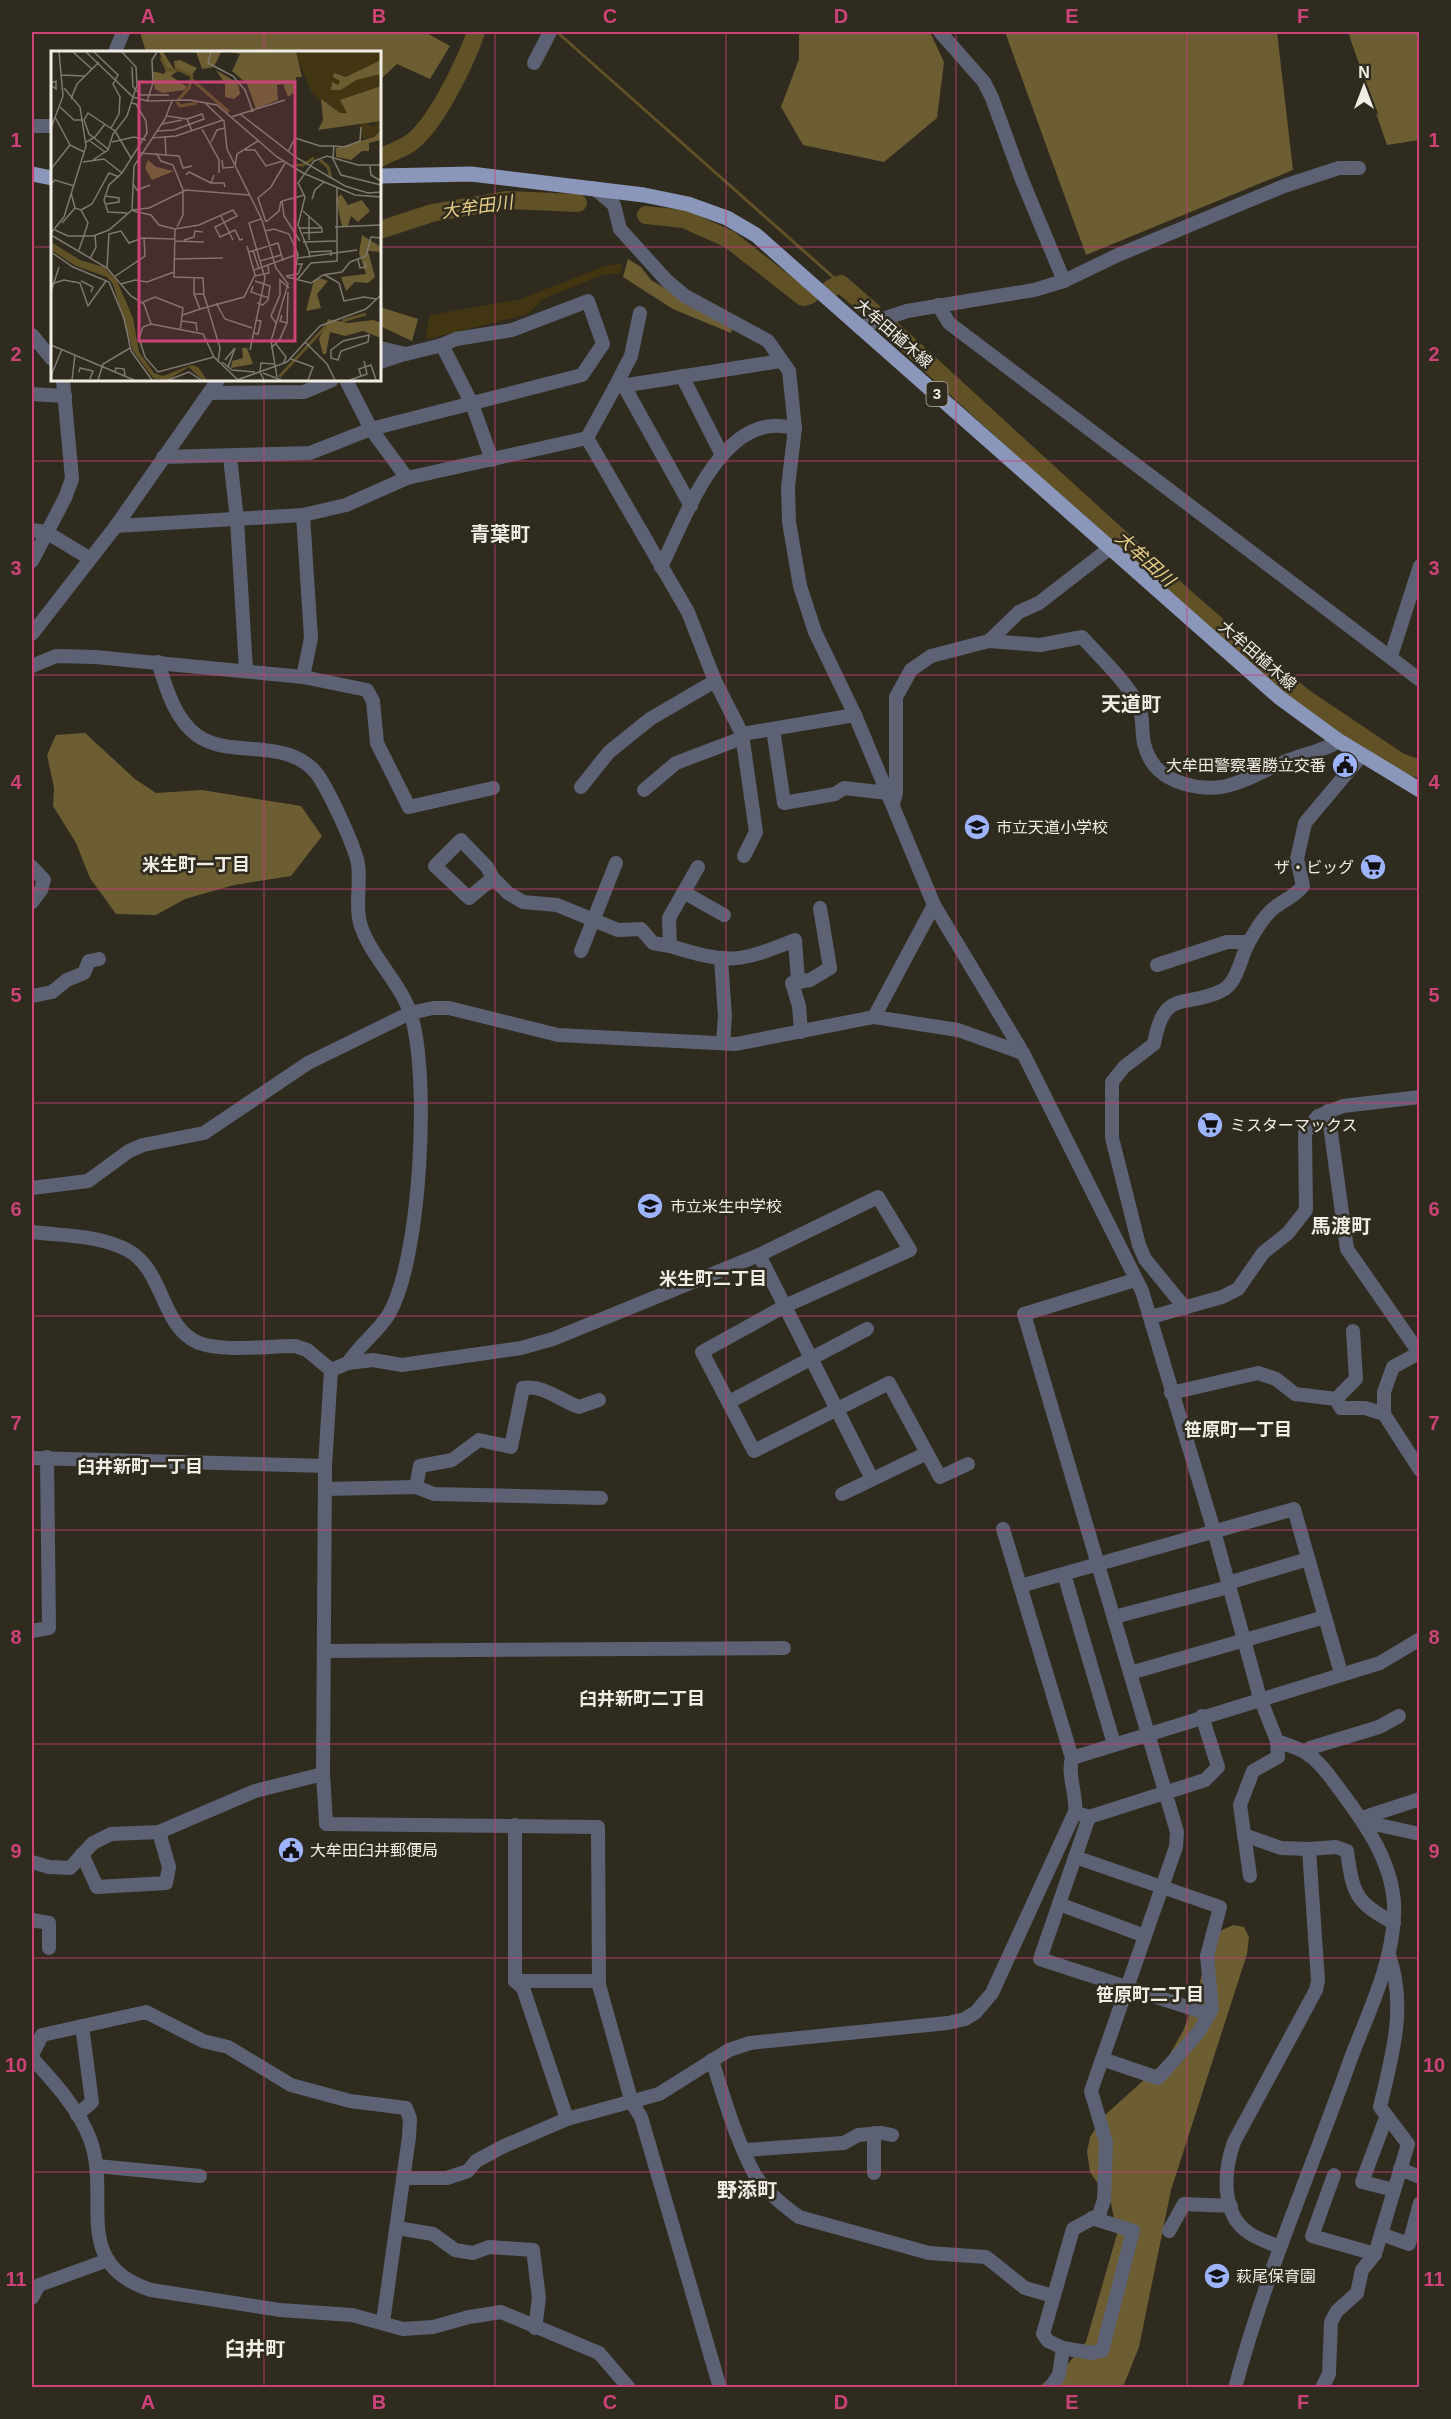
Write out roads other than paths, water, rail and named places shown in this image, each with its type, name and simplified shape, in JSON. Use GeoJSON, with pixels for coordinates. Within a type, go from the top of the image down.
{"type":"FeatureCollection","features":[{"type":"Feature","properties":{"kind":"main road"},"geometry":{"type":"LineString","coordinates":[[32,174],[51,178]]}},
{"type":"Feature","properties":{"kind":"main road","name":"大牟田植木線"},"geometry":{"type":"LineString","coordinates":[[381,176],[471,174],[594,188],[677,202],[727,218],[756,235],[1280,698],[1340,741],[1419,790]]}},
{"type":"Feature","properties":{"kind":"street"},"geometry":{"type":"LineString","coordinates":[[115,51],[123,32]]}},
{"type":"Feature","properties":{"kind":"street"},"geometry":{"type":"LineString","coordinates":[[534,63],[550,32]]}},
{"type":"Feature","properties":{"kind":"street"},"geometry":{"type":"LineString","coordinates":[[940,32],[984,82],[992,98],[1022,180],[1064,281]]}},
{"type":"Feature","properties":{"kind":"street"},"geometry":{"type":"LineString","coordinates":[[32,126],[51,126]]}},
{"type":"Feature","properties":{"kind":"street"},"geometry":{"type":"LineString","coordinates":[[859,327],[907,311],[1034,290],[1064,281],[1118,255],[1284,186],[1339,168],[1359,168]]}},
{"type":"Feature","properties":{"kind":"street"},"geometry":{"type":"LineString","coordinates":[[594,188],[614,205],[620,229],[667,281],[685,296],[768,341],[789,371],[792,382],[795,428],[788,487],[794,560],[814,632],[855,715],[934,904],[1023,1053],[1151,1317],[1260,1698],[1277,1741],[1278,1757],[1253,1771],[1240,1805],[1250,1876]]}},
{"type":"Feature","properties":{"kind":"street"},"geometry":{"type":"LineString","coordinates":[[163,457],[230,457],[310,453],[371,429],[582,375],[603,344],[588,301],[512,330],[456,339],[381,362]]}},
{"type":"Feature","properties":{"kind":"street"},"geometry":{"type":"LineString","coordinates":[[938,305],[949,323],[1341,622],[1391,656],[1419,680]]}},
{"type":"Feature","properties":{"kind":"street"},"geometry":{"type":"LineString","coordinates":[[116,526],[303,515],[346,505],[407,478],[587,438],[620,387],[631,356],[640,313]]}},
{"type":"Feature","properties":{"kind":"street"},"geometry":{"type":"LineString","coordinates":[[32,335],[51,358]]}},
{"type":"Feature","properties":{"kind":"street"},"geometry":{"type":"LineString","coordinates":[[442,345],[472,404],[492,460]]}},
{"type":"Feature","properties":{"kind":"street"},"geometry":{"type":"LineString","coordinates":[[381,348],[406,354]]}},
{"type":"Feature","properties":{"kind":"street"},"geometry":{"type":"LineString","coordinates":[[620,387],[781,361]]}},
{"type":"Feature","properties":{"kind":"street"},"geometry":{"type":"LineString","coordinates":[[682,376],[722,455]]}},
{"type":"Feature","properties":{"kind":"street"},"geometry":{"type":"LineString","coordinates":[[32,561],[65,498],[72,479],[63,381]]}},
{"type":"Feature","properties":{"kind":"street"},"geometry":{"type":"LineString","coordinates":[[32,634],[116,526],[217,381]]}},
{"type":"Feature","properties":{"kind":"street"},"geometry":{"type":"LineString","coordinates":[[209,393],[304,392],[330,381]]}},
{"type":"Feature","properties":{"kind":"street"},"geometry":{"type":"LineString","coordinates":[[347,381],[371,429],[407,478]]}},
{"type":"Feature","properties":{"kind":"street"},"geometry":{"type":"LineString","coordinates":[[620,387],[691,506]]}},
{"type":"Feature","properties":{"kind":"street"},"geometry":{"type":"LineString","coordinates":[[32,394],[65,396]]}},
{"type":"Feature","properties":{"kind":"street"},"geometry":{"type":"LineString","coordinates":[[661,567],[691,506],[722,455],[752,431],[772,426],[795,428]]}},
{"type":"Feature","properties":{"kind":"street"},"geometry":{"type":"LineString","coordinates":[[587,438],[688,612],[715,681],[742,736],[756,832],[744,856]]}},
{"type":"Feature","properties":{"kind":"street"},"geometry":{"type":"LineString","coordinates":[[230,457],[237,520],[246,670]]}},
{"type":"Feature","properties":{"kind":"street"},"geometry":{"type":"LineString","coordinates":[[303,515],[311,638],[303,677]]}},
{"type":"Feature","properties":{"kind":"street"},"geometry":{"type":"LineString","coordinates":[[32,530],[46,532],[89,558]]}},
{"type":"Feature","properties":{"kind":"street"},"geometry":{"type":"LineString","coordinates":[[989,641],[1018,612],[1039,603],[1110,548]]}},
{"type":"Feature","properties":{"kind":"street"},"geometry":{"type":"LineString","coordinates":[[1391,656],[1419,566]]}},
{"type":"Feature","properties":{"kind":"street"},"geometry":{"type":"LineString","coordinates":[[890,799],[896,793],[896,697],[899,687],[911,670],[931,656],[989,641],[1040,645],[1082,637],[1120,679],[1139,706],[1142,742],[1154,764],[1166,777],[1185,784],[1221,787],[1285,761],[1327,749],[1340,741]]}},
{"type":"Feature","properties":{"kind":"street"},"geometry":{"type":"LineString","coordinates":[[32,666],[56,657],[158,662],[303,677],[367,690],[373,701],[377,743],[409,807],[493,788]]}},
{"type":"Feature","properties":{"kind":"street"},"geometry":{"type":"LineString","coordinates":[[158,662],[168,695],[185,723],[200,737],[225,744],[285,752],[304,762],[317,774],[353,846],[358,865],[360,925],[410,1013],[418,1048],[420,1144],[411,1246],[404,1275],[388,1315],[348,1363]]}},
{"type":"Feature","properties":{"kind":"street"},"geometry":{"type":"LineString","coordinates":[[581,787],[609,752],[650,719],[715,681]]}},
{"type":"Feature","properties":{"kind":"street"},"geometry":{"type":"LineString","coordinates":[[644,790],[676,763],[742,736],[855,715]]}},
{"type":"Feature","properties":{"kind":"street"},"geometry":{"type":"LineString","coordinates":[[773,729],[784,803],[835,794],[844,788],[890,799]]}},
{"type":"Feature","properties":{"kind":"street"},"geometry":{"type":"LineString","coordinates":[[1185,1308],[1145,1259],[1139,1245],[1114,1151],[1110,1102],[1112,1082],[1124,1067],[1141,1057],[1154,1044],[1158,1020],[1172,1005],[1224,990],[1231,983],[1248,942],[1273,908],[1293,898],[1303,886],[1296,859],[1305,823],[1362,755]]}},
{"type":"Feature","properties":{"kind":"street"},"geometry":{"type":"LineString","coordinates":[[580,951],[616,862]]}},
{"type":"Feature","properties":{"kind":"street"},"geometry":{"type":"LineString","coordinates":[[32,867],[44,880],[41,890],[32,903]]}},
{"type":"Feature","properties":{"kind":"street"},"geometry":{"type":"LineString","coordinates":[[670,946],[669,918],[698,867]]}},
{"type":"Feature","properties":{"kind":"street"},"geometry":{"type":"LineString","coordinates":[[493,878],[508,893],[523,902],[557,905],[618,930],[641,929],[653,943],[721,960],[750,958],[795,940],[798,981]]}},
{"type":"Feature","properties":{"kind":"street"},"geometry":{"type":"LineString","coordinates":[[685,893],[724,915]]}},
{"type":"Feature","properties":{"kind":"street"},"geometry":{"type":"LineString","coordinates":[[874,1017],[934,904]]}},
{"type":"Feature","properties":{"kind":"street"},"geometry":{"type":"LineString","coordinates":[[801,1032],[799,1006],[792,983],[810,980],[830,968],[820,908]]}},
{"type":"Feature","properties":{"kind":"street"},"geometry":{"type":"LineString","coordinates":[[1157,965],[1227,942],[1248,942]]}},
{"type":"Feature","properties":{"kind":"street"},"geometry":{"type":"LineString","coordinates":[[32,996],[52,992],[67,980],[84,973],[89,961],[99,959]]}},
{"type":"Feature","properties":{"kind":"street"},"geometry":{"type":"LineString","coordinates":[[721,960],[725,1016],[723,1043]]}},
{"type":"Feature","properties":{"kind":"street"},"geometry":{"type":"LineString","coordinates":[[32,1188],[88,1181],[129,1151],[143,1145],[204,1133],[308,1063],[410,1013],[433,1008],[450,1008],[558,1035],[723,1043],[758,1042],[874,1017],[958,1030],[1023,1053]]}},
{"type":"Feature","properties":{"kind":"street"},"geometry":{"type":"LineString","coordinates":[[1151,1317],[1222,1297],[1238,1289],[1263,1253],[1288,1233],[1306,1210],[1305,1134],[1318,1116],[1342,1106],[1419,1097]]}},
{"type":"Feature","properties":{"kind":"street"},"geometry":{"type":"LineString","coordinates":[[1328,1111],[1347,1249],[1419,1353],[1392,1367],[1384,1392],[1384,1414],[1419,1470]]}},
{"type":"Feature","properties":{"kind":"street"},"geometry":{"type":"LineString","coordinates":[[331,1370],[348,1363],[373,1360],[402,1365],[522,1348],[553,1339],[759,1255],[878,1197],[910,1250],[785,1306],[702,1352],[754,1451],[889,1383],[940,1477],[968,1464]]}},
{"type":"Feature","properties":{"kind":"street"},"geometry":{"type":"LineString","coordinates":[[32,1232],[95,1239],[130,1252],[154,1274],[178,1329],[200,1343],[216,1347],[295,1346],[307,1350],[331,1370]]}},
{"type":"Feature","properties":{"kind":"street"},"geometry":{"type":"LineString","coordinates":[[759,1255],[872,1479]]}},
{"type":"Feature","properties":{"kind":"street"},"geometry":{"type":"LineString","coordinates":[[1092,2218],[1133,2231],[1102,2351],[1092,2353],[1063,2348],[1048,2341],[1043,2334],[1073,2229],[1092,2218],[1099,2215],[1104,2200],[1106,2142],[1091,2091],[1176,1847],[1177,1832],[1024,1314],[1135,1280]]}},
{"type":"Feature","properties":{"kind":"street"},"geometry":{"type":"LineString","coordinates":[[729,1402],[867,1329]]}},
{"type":"Feature","properties":{"kind":"street"},"geometry":{"type":"LineString","coordinates":[[1336,1399],[1356,1379],[1353,1331]]}},
{"type":"Feature","properties":{"kind":"street"},"geometry":{"type":"LineString","coordinates":[[331,1370],[325,1467],[323,1774],[326,1824],[598,1827],[599,1981],[632,2103],[640,2117],[720,2388]]}},
{"type":"Feature","properties":{"kind":"street"},"geometry":{"type":"LineString","coordinates":[[1172,1394],[1258,1373],[1276,1379],[1295,1394],[1336,1399]]}},
{"type":"Feature","properties":{"kind":"street"},"geometry":{"type":"LineString","coordinates":[[416,1487],[420,1467],[452,1460],[465,1453],[479,1440],[511,1447],[523,1388],[533,1387],[552,1392],[567,1403],[579,1407],[599,1400]]}},
{"type":"Feature","properties":{"kind":"street"},"geometry":{"type":"LineString","coordinates":[[1336,1399],[1341,1408],[1365,1408],[1384,1414]]}},
{"type":"Feature","properties":{"kind":"street"},"geometry":{"type":"LineString","coordinates":[[842,1494],[927,1453]]}},
{"type":"Feature","properties":{"kind":"street"},"geometry":{"type":"LineString","coordinates":[[32,1631],[49,1628],[47,1457]]}},
{"type":"Feature","properties":{"kind":"street"},"geometry":{"type":"LineString","coordinates":[[32,1458],[325,1467]]}},
{"type":"Feature","properties":{"kind":"street"},"geometry":{"type":"LineString","coordinates":[[325,1489],[416,1487],[434,1494],[601,1498]]}},
{"type":"Feature","properties":{"kind":"street"},"geometry":{"type":"LineString","coordinates":[[1020,1586],[1294,1509],[1341,1673]]}},
{"type":"Feature","properties":{"kind":"street"},"geometry":{"type":"LineString","coordinates":[[1003,1529],[1072,1758],[1070,1765],[1082,1814],[1075,1857],[1040,1959],[1209,2014]]}},
{"type":"Feature","properties":{"kind":"street"},"geometry":{"type":"LineString","coordinates":[[1114,1617],[1228,1585],[1308,1559]]}},
{"type":"Feature","properties":{"kind":"street"},"geometry":{"type":"LineString","coordinates":[[1064,1574],[1114,1744]]}},
{"type":"Feature","properties":{"kind":"street"},"geometry":{"type":"LineString","coordinates":[[1130,1673],[1325,1617]]}},
{"type":"Feature","properties":{"kind":"street"},"geometry":{"type":"LineString","coordinates":[[1072,1758],[1341,1673],[1380,1663],[1419,1639]]}},
{"type":"Feature","properties":{"kind":"street"},"geometry":{"type":"LineString","coordinates":[[325,1651],[784,1648]]}},
{"type":"Feature","properties":{"kind":"street"},"geometry":{"type":"LineString","coordinates":[[403,2178],[447,2178],[468,2171],[476,2161],[495,2151],[567,2119],[659,2094],[712,2060],[750,2043],[948,2023],[965,2019],[976,2012],[1001,1978],[1082,1814],[1205,1780],[1218,1767],[1202,1716]]}},
{"type":"Feature","properties":{"kind":"street"},"geometry":{"type":"LineString","coordinates":[[1306,1752],[1310,1748],[1379,1727],[1399,1716]]}},
{"type":"Feature","properties":{"kind":"street"},"geometry":{"type":"LineString","coordinates":[[1235,2388],[1279,2247],[1322,2141],[1389,1955],[1394,1923],[1389,1883],[1376,1842],[1363,1820],[1322,1766],[1306,1752],[1277,1741]]}},
{"type":"Feature","properties":{"kind":"street"},"geometry":{"type":"LineString","coordinates":[[32,1864],[70,1868],[93,1843],[111,1834],[159,1832],[255,1791],[323,1774]]}},
{"type":"Feature","properties":{"kind":"street"},"geometry":{"type":"LineString","coordinates":[[1363,1820],[1419,1799]]}},
{"type":"Feature","properties":{"kind":"street"},"geometry":{"type":"LineString","coordinates":[[1363,1820],[1419,1834]]}},
{"type":"Feature","properties":{"kind":"street"},"geometry":{"type":"LineString","coordinates":[[515,1826],[515,1981],[523,1988],[567,2119]]}},
{"type":"Feature","properties":{"kind":"street"},"geometry":{"type":"LineString","coordinates":[[82,1854],[97,1887],[166,1883],[169,1867],[159,1832]]}},
{"type":"Feature","properties":{"kind":"street"},"geometry":{"type":"LineString","coordinates":[[1244,1835],[1281,1848],[1336,1847],[1347,1851],[1352,1886],[1367,1908],[1394,1923]]}},
{"type":"Feature","properties":{"kind":"street"},"geometry":{"type":"LineString","coordinates":[[1279,2247],[1249,2234],[1238,2223],[1231,2206],[1226,2183],[1229,2157],[1234,2142],[1316,1990],[1318,1981],[1310,1849]]}},
{"type":"Feature","properties":{"kind":"street"},"geometry":{"type":"LineString","coordinates":[[1075,1857],[1220,1907],[1207,1956],[1212,1988],[1212,2009],[1198,2033],[1158,2078],[1102,2060]]}},
{"type":"Feature","properties":{"kind":"street"},"geometry":{"type":"LineString","coordinates":[[1059,1904],[1145,1936]]}},
{"type":"Feature","properties":{"kind":"street"},"geometry":{"type":"LineString","coordinates":[[32,1920],[49,1923],[49,1948]]}},
{"type":"Feature","properties":{"kind":"street"},"geometry":{"type":"LineString","coordinates":[[1323,2388],[1329,2374],[1331,2322],[1337,2312],[1357,2293],[1362,2270],[1375,2254],[1408,2144],[1380,2108],[1397,2034],[1398,1998],[1389,1955]]}},
{"type":"Feature","properties":{"kind":"street"},"geometry":{"type":"LineString","coordinates":[[515,1981],[599,1981]]}},
{"type":"Feature","properties":{"kind":"street"},"geometry":{"type":"LineString","coordinates":[[382,2322],[388,2293],[393,2236],[397,2228],[410,2118],[406,2108],[350,2101],[291,2085],[228,2047],[203,2041],[147,2012],[42,2035],[32,2056],[77,2115],[90,2138],[97,2166],[96,2224],[108,2260],[132,2284],[151,2290],[280,2310],[352,2315],[403,2329],[433,2327],[469,2317],[501,2312],[599,2353],[629,2388]]}},
{"type":"Feature","properties":{"kind":"street"},"geometry":{"type":"LineString","coordinates":[[77,2115],[92,2102],[82,2026]]}},
{"type":"Feature","properties":{"kind":"street"},"geometry":{"type":"LineString","coordinates":[[712,2060],[756,2176],[799,2217],[929,2253],[986,2257],[1025,2288],[1053,2296]]}},
{"type":"Feature","properties":{"kind":"street"},"geometry":{"type":"LineString","coordinates":[[1386,2118],[1362,2182],[1394,2190]]}},
{"type":"Feature","properties":{"kind":"street"},"geometry":{"type":"LineString","coordinates":[[745,2150],[844,2144],[858,2135],[874,2133],[892,2135]]}},
{"type":"Feature","properties":{"kind":"street"},"geometry":{"type":"LineString","coordinates":[[874,2133],[874,2173]]}},
{"type":"Feature","properties":{"kind":"street"},"geometry":{"type":"LineString","coordinates":[[97,2166],[200,2176]]}},
{"type":"Feature","properties":{"kind":"street"},"geometry":{"type":"LineString","coordinates":[[1400,2169],[1419,2177]]}},
{"type":"Feature","properties":{"kind":"street"},"geometry":{"type":"LineString","coordinates":[[1334,2175],[1312,2236],[1375,2254]]}},
{"type":"Feature","properties":{"kind":"street"},"geometry":{"type":"LineString","coordinates":[[1381,2234],[1409,2244],[1419,2203]]}},
{"type":"Feature","properties":{"kind":"street"},"geometry":{"type":"LineString","coordinates":[[1169,2231],[1184,2204],[1231,2206]]}},
{"type":"Feature","properties":{"kind":"street"},"geometry":{"type":"LineString","coordinates":[[397,2228],[433,2234],[455,2250],[473,2253],[489,2247],[533,2250],[539,2298],[535,2328]]}},
{"type":"Feature","properties":{"kind":"street"},"geometry":{"type":"LineString","coordinates":[[32,2298],[39,2285],[108,2260]]}},
{"type":"Feature","properties":{"kind":"street"},"geometry":{"type":"LineString","coordinates":[[1050,2388],[1059,2375],[1063,2348]]}},
{"type":"Feature","properties":{"kind":"waterway","name":"大牟田川"},"geometry":{"type":"LineString","coordinates":[[381,158],[409,144],[429,123],[449,92],[476,32]]}},
{"type":"Feature","properties":{"kind":"waterway"},"geometry":{"type":"LineString","coordinates":[[557,32],[841,284]]}},
{"type":"Feature","properties":{"kind":"waterway","name":"大牟田川"},"geometry":{"type":"LineString","coordinates":[[381,230],[432,213],[506,200],[578,203]]}},
{"type":"Feature","properties":{"kind":"waterway","name":"大牟田川"},"geometry":{"type":"LineString","coordinates":[[646,215],[684,219],[729,239],[803,297],[810,295]]}},
{"type":"Feature","properties":{"kind":"waterway","name":"大牟田川"},"geometry":{"type":"LineString","coordinates":[[831,288],[841,284],[873,312]]}},
{"type":"Feature","properties":{"kind":"waterway","name":"大牟田川"},"geometry":{"type":"LineString","coordinates":[[888,326],[1244,649],[1306,699],[1400,762],[1420,769]]}},
{"type":"Feature","properties":{"kind":"place","name":"大牟田警察署勝立交番"},"geometry":{"type":"Point","coordinates":[1345,765]}},
{"type":"Feature","properties":{"kind":"place","name":"市立天道小学校"},"geometry":{"type":"Point","coordinates":[977,827]}},
{"type":"Feature","properties":{"kind":"place","name":"ザ・ビッグ"},"geometry":{"type":"Point","coordinates":[1373,867]}},
{"type":"Feature","properties":{"kind":"place","name":"ミスターマックス"},"geometry":{"type":"Point","coordinates":[1210,1125]}},
{"type":"Feature","properties":{"kind":"place","name":"市立米生中学校"},"geometry":{"type":"Point","coordinates":[650,1206]}},
{"type":"Feature","properties":{"kind":"place","name":"大牟田臼井郵便局"},"geometry":{"type":"Point","coordinates":[291,1850]}},
{"type":"Feature","properties":{"kind":"place","name":"萩尾保育園"},"geometry":{"type":"Point","coordinates":[1217,2276]}},
{"type":"Feature","properties":{"kind":"district","name":"青葉町"},"geometry":{"type":"Point","coordinates":[500,534]}},
{"type":"Feature","properties":{"kind":"district","name":"天道町"},"geometry":{"type":"Point","coordinates":[1131,704]}},
{"type":"Feature","properties":{"kind":"district","name":"米生町一丁目"},"geometry":{"type":"Point","coordinates":[196,865]}},
{"type":"Feature","properties":{"kind":"district","name":"馬渡町"},"geometry":{"type":"Point","coordinates":[1341,1226]}},
{"type":"Feature","properties":{"kind":"district","name":"米生町二丁目"},"geometry":{"type":"Point","coordinates":[713,1279]}},
{"type":"Feature","properties":{"kind":"district","name":"笹原町一丁目"},"geometry":{"type":"Point","coordinates":[1238,1430]}},
{"type":"Feature","properties":{"kind":"district","name":"臼井新町一丁目"},"geometry":{"type":"Point","coordinates":[140,1467]}},
{"type":"Feature","properties":{"kind":"district","name":"臼井新町二丁目"},"geometry":{"type":"Point","coordinates":[642,1699]}},
{"type":"Feature","properties":{"kind":"district","name":"笹原町二丁目"},"geometry":{"type":"Point","coordinates":[1150,1995]}},
{"type":"Feature","properties":{"kind":"district","name":"野添町"},"geometry":{"type":"Point","coordinates":[747,2190]}},
{"type":"Feature","properties":{"kind":"district","name":"臼井町"},"geometry":{"type":"Point","coordinates":[255,2349]}}]}
